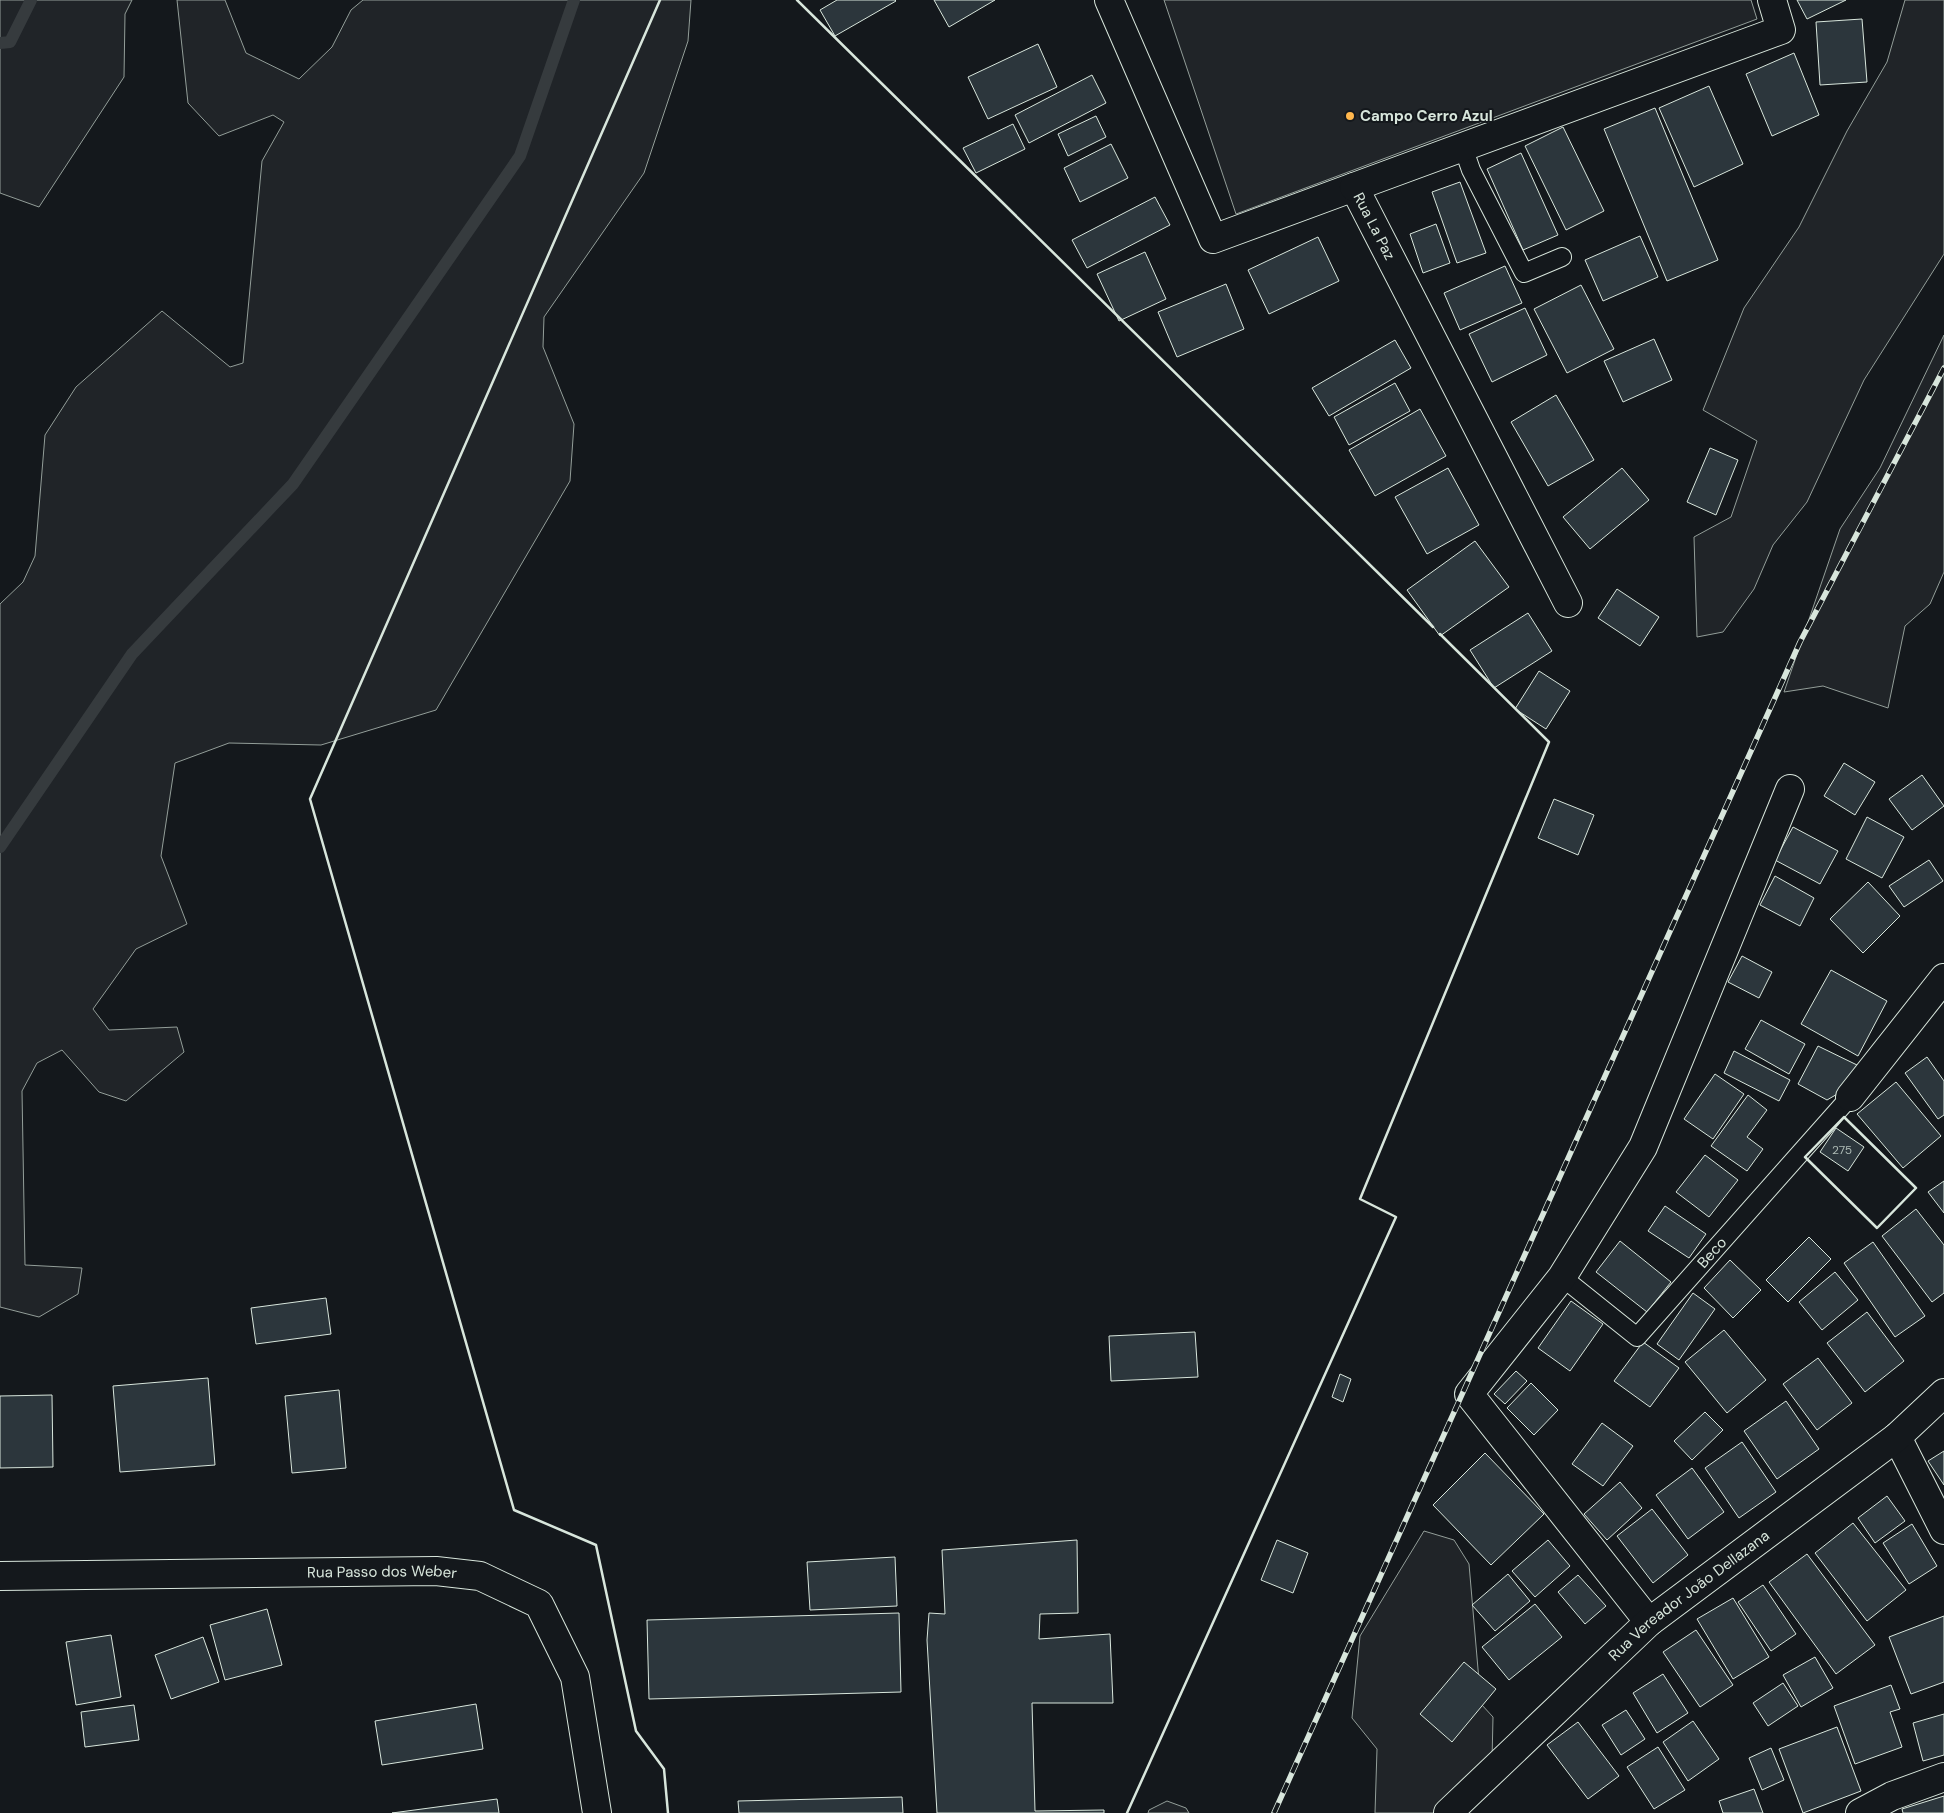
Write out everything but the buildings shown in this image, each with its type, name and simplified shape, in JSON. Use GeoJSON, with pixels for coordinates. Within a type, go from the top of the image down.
{"type":"FeatureCollection","features":[{"type":"Feature","properties":{"kind":"street","name":"Rua La Paz"},"geometry":{"type":"LineString","coordinates":[[1109,0],[1213,239],[1354,187],[1568,603]]}},
{"type":"Feature","properties":{"kind":"street"},"geometry":{"type":"LineString","coordinates":[[1354,187],[1782,30],[1772,0]]}},
{"type":"Feature","properties":{"kind":"street"},"geometry":{"type":"LineString","coordinates":[[1649,1622],[1469,1394],[1562,1277],[1643,1147],[1790,789]]}},
{"type":"Feature","properties":{"kind":"street"},"geometry":{"type":"LineString","coordinates":[[1850,1097],[1944,978]]}},
{"type":"Feature","properties":{"kind":"street","name":"Rua Vereador João Dellazana"},"geometry":{"type":"LineString","coordinates":[[1448,1813],[1649,1622],[1897,1437],[1944,1393]]}},
{"type":"Feature","properties":{"kind":"street"},"geometry":{"type":"LineString","coordinates":[[1897,1437],[1944,1530]]}},
{"type":"Feature","properties":{"kind":"street","name":"Rua Passo dos Weber"},"geometry":{"type":"LineString","coordinates":[[0,1576],[436,1571],[480,1576],[539,1604],[576,1676],[597,1813]]}},
{"type":"Feature","properties":{"kind":"street"},"geometry":{"type":"LineString","coordinates":[[1860,1813],[1892,1796],[1944,1777]]}},
{"type":"Feature","properties":{"kind":"lane"},"geometry":{"type":"LineString","coordinates":[[1463,147],[1471,170],[1524,273],[1562,257]]}},
{"type":"Feature","properties":{"kind":"lane","name":"Beco"},"geometry":{"type":"LineString","coordinates":[[1562,1277],[1637,1337],[1850,1097]]}},
{"type":"Feature","properties":{"kind":"shaded area"},"geometry":{"type":"Polygon","coordinates":[[[0,0],[132,0],[125,14],[124,77],[39,207],[0,193],[0,0]]]}},
{"type":"Feature","properties":{"kind":"shaded area"},"geometry":{"type":"Polygon","coordinates":[[[177,0],[225,0],[246,53],[299,79],[332,47],[351,10],[363,0],[691,0],[688,41],[644,173],[544,317],[543,347],[574,424],[570,481],[436,710],[321,745],[229,743],[175,763],[161,856],[187,924],[136,949],[93,1009],[109,1030],[177,1027],[184,1052],[126,1101],[99,1092],[62,1050],[37,1063],[22,1091],[25,1265],[82,1268],[78,1294],[39,1317],[0,1307],[0,604],[23,582],[35,556],[45,435],[76,387],[162,311],[230,367],[243,363],[262,161],[284,122],[273,115],[219,136],[188,103],[177,0]]]}},
{"type":"Feature","properties":{"kind":"shaded area","name":"Campo Cerro Azul"},"geometry":{"type":"Polygon","coordinates":[[[1164,0],[1751,0],[1757,19],[1236,214],[1164,0]]]}},
{"type":"Feature","properties":{"kind":"shaded area"},"geometry":{"type":"Polygon","coordinates":[[[1905,0],[1944,0],[1944,254],[1864,380],[1807,502],[1773,545],[1754,589],[1723,632],[1697,637],[1694,537],[1731,517],[1757,441],[1703,410],[1744,308],[1799,227],[1847,131],[1887,62],[1905,0]]]}},
{"type":"Feature","properties":{"kind":"shaded area"},"geometry":{"type":"Polygon","coordinates":[[[1944,335],[1944,572],[1930,604],[1905,626],[1888,708],[1823,686],[1784,692],[1840,529],[1880,468],[1944,335]]]}},
{"type":"Feature","properties":{"kind":"shaded area"},"geometry":{"type":"Polygon","coordinates":[[[1424,1531],[1454,1540],[1469,1564],[1481,1704],[1493,1717],[1492,1761],[1438,1813],[1375,1813],[1377,1749],[1352,1718],[1360,1636],[1424,1531]]]}},
{"type":"Feature","properties":{"kind":"shaded area"},"geometry":{"type":"Polygon","coordinates":[[[1167,1801],[1186,1808],[1189,1813],[1148,1813],[1149,1810],[1167,1801]]]}},
{"type":"Feature","properties":{"kind":"waterway"},"geometry":{"type":"LineString","coordinates":[[0,43],[10,42],[31,0]]}},
{"type":"Feature","properties":{"kind":"waterway"},"geometry":{"type":"LineString","coordinates":[[0,847],[132,654],[293,484],[520,156],[574,0]]}},
{"type":"Feature","properties":{"kind":"railway"},"geometry":{"type":"LineString","coordinates":[[1274,1813],[1800,642],[1944,368]]}},
{"type":"Feature","properties":{"kind":"wall"},"geometry":{"type":"LineString","coordinates":[[660,0],[310,799],[514,1510],[596,1545],[636,1731],[664,1769],[668,1813]]}},
{"type":"Feature","properties":{"kind":"wall"},"geometry":{"type":"LineString","coordinates":[[797,0],[1433,627]]}},
{"type":"Feature","properties":{"kind":"wall"},"geometry":{"type":"LineString","coordinates":[[1127,1813],[1396,1217],[1360,1199],[1549,742],[1440,634]]}},
{"type":"Feature","properties":{"kind":"wall"},"geometry":{"type":"LineString","coordinates":[[1844,1117],[1916,1188],[1877,1228],[1805,1157],[1844,1117]]}},
{"type":"Feature","properties":{"kind":"place","name":"Campo Cerro Azul"},"geometry":{"type":"Point","coordinates":[1350,116]}}]}
